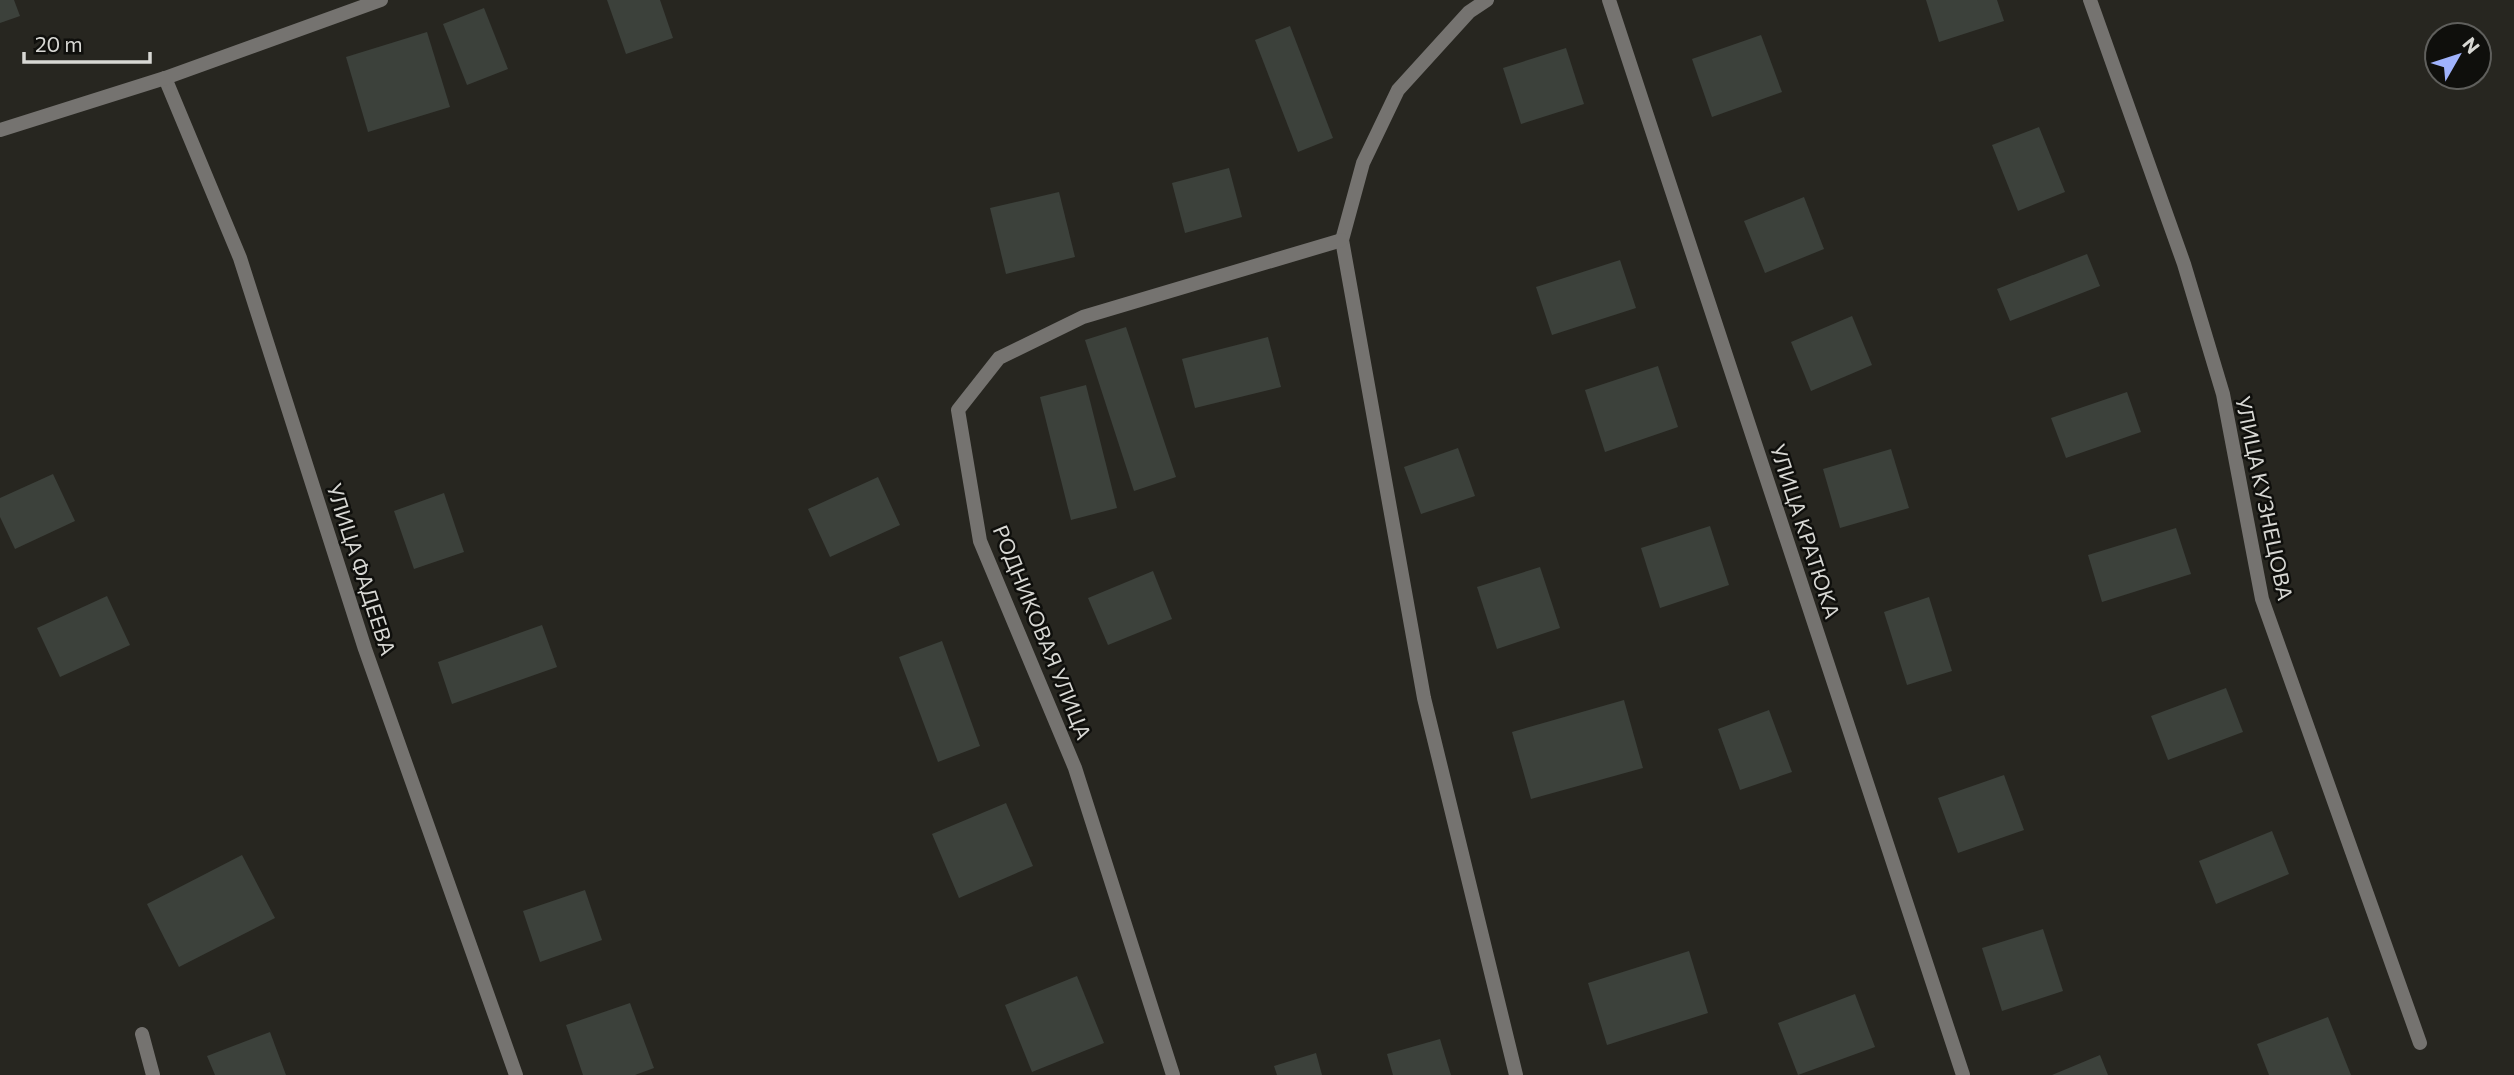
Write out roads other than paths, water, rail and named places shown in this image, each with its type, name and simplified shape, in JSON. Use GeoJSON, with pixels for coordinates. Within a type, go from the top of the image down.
{"type":"FeatureCollection","features":[{"type":"Feature","properties":{"kind":"street"},"geometry":{"type":"LineString","coordinates":[[0,130],[165,78],[381,0]]}},
{"type":"Feature","properties":{"kind":"street"},"geometry":{"type":"LineString","coordinates":[[1487,0],[1469,12],[1398,90],[1363,163],[1342,240],[1424,698],[1516,1075]]}},
{"type":"Feature","properties":{"kind":"street","name":"УЛИЦА КРАТЮКА"},"geometry":{"type":"LineString","coordinates":[[1609,0],[1963,1075]]}},
{"type":"Feature","properties":{"kind":"street","name":"УЛИЦА КУЗНЕЦОВА"},"geometry":{"type":"LineString","coordinates":[[2090,0],[2184,264],[2222,394],[2262,598],[2420,1043]]}},
{"type":"Feature","properties":{"kind":"street","name":"УЛИЦА ФАДЕЕВА"},"geometry":{"type":"LineString","coordinates":[[165,78],[240,258],[365,649],[516,1075]]}},
{"type":"Feature","properties":{"kind":"street","name":"РОДНИКОВАЯ УЛИЦА"},"geometry":{"type":"LineString","coordinates":[[1173,1075],[1075,768],[981,541],[958,410],[999,358],[1083,317],[1342,240]]}},
{"type":"Feature","properties":{"kind":"street"},"geometry":{"type":"LineString","coordinates":[[142,1034],[153,1075]]}}]}
